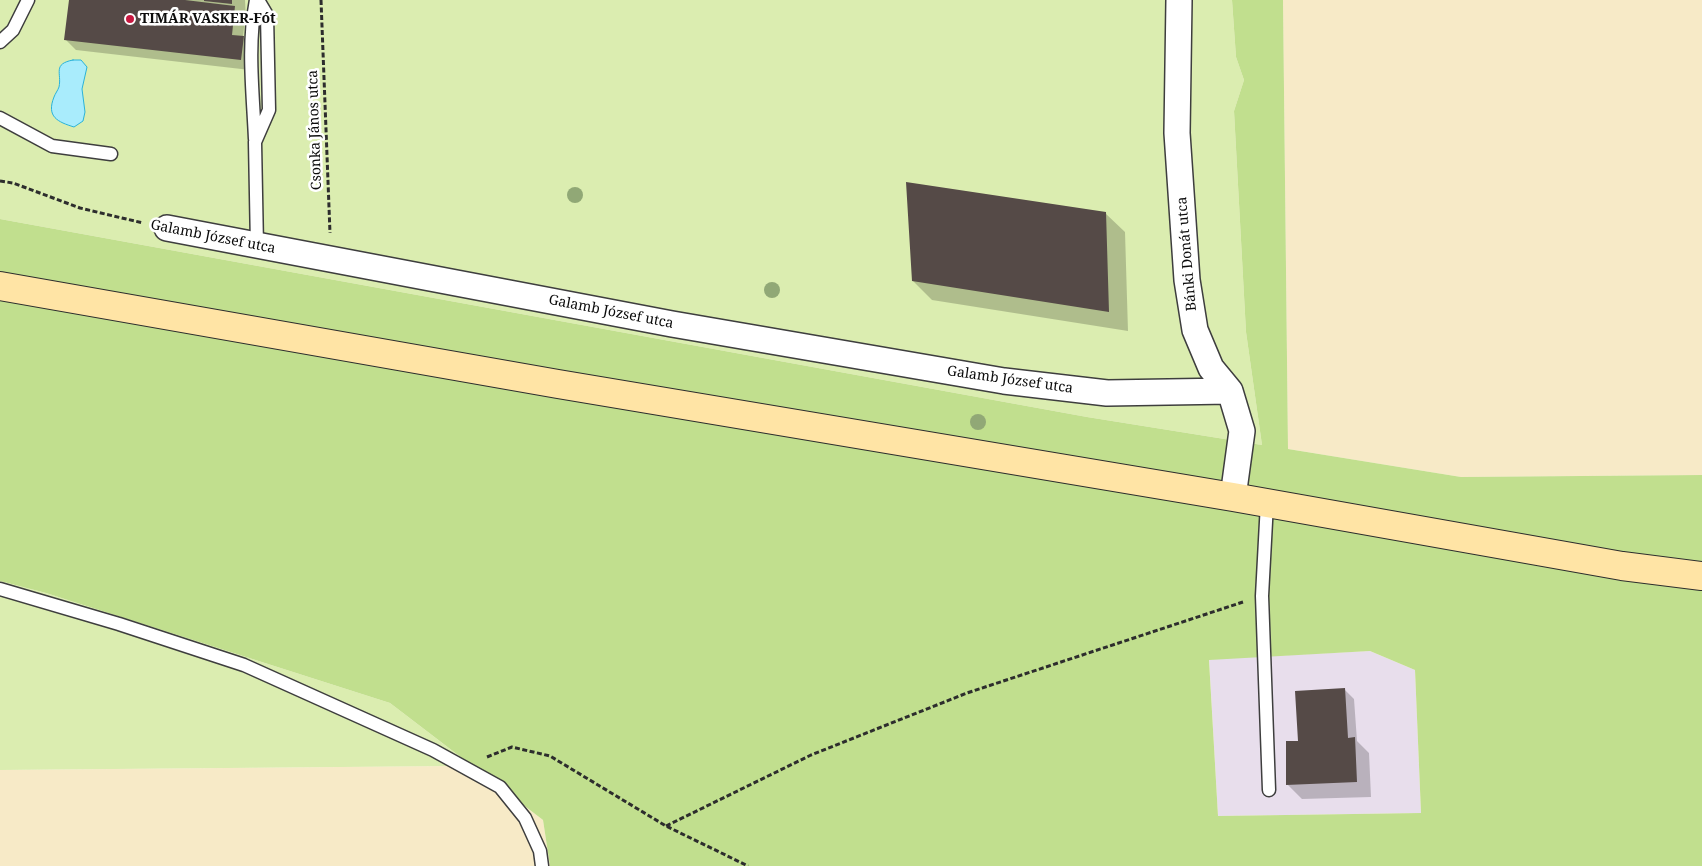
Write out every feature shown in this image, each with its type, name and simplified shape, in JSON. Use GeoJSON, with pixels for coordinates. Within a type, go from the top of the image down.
{"type":"FeatureCollection","features":[{"type":"Feature","properties":{"kind":"main road"},"geometry":{"type":"LineString","coordinates":[[0,286],[558,384],[1233,496],[1622,566],[1702,576]]}},
{"type":"Feature","properties":{"kind":"street","name":"Bánki Donát utca"},"geometry":{"type":"LineString","coordinates":[[1179,0],[1177,133],[1187,280],[1195,330],[1211,368],[1230,392],[1242,431],[1233,496]]}},
{"type":"Feature","properties":{"kind":"street","name":"Galamb József utca"},"geometry":{"type":"LineString","coordinates":[[167,228],[257,247],[331,258],[672,324],[1004,381],[1107,393],[1230,392]]}},
{"type":"Feature","properties":{"kind":"lane"},"geometry":{"type":"LineString","coordinates":[[0,42],[14,30],[28,0]]}},
{"type":"Feature","properties":{"kind":"lane"},"geometry":{"type":"LineString","coordinates":[[257,0],[266,15],[269,110],[256,142],[257,247]]}},
{"type":"Feature","properties":{"kind":"lane"},"geometry":{"type":"LineString","coordinates":[[0,118],[52,146],[111,154]]}},
{"type":"Feature","properties":{"kind":"lane"},"geometry":{"type":"LineString","coordinates":[[1267,503],[1262,596],[1269,790]]}},
{"type":"Feature","properties":{"kind":"lane"},"geometry":{"type":"LineString","coordinates":[[0,590],[120,624],[244,665],[433,750],[500,787],[526,818],[540,851],[542,866]]}},
{"type":"Feature","properties":{"kind":"path","name":"Csonka János utca"},"geometry":{"type":"LineString","coordinates":[[321,0],[331,258]]}},
{"type":"Feature","properties":{"kind":"path","name":"Galamb József utca"},"geometry":{"type":"LineString","coordinates":[[0,181],[13,183],[80,208],[167,228]]}},
{"type":"Feature","properties":{"kind":"path"},"geometry":{"type":"LineString","coordinates":[[666,826],[811,755],[968,692],[1262,596]]}},
{"type":"Feature","properties":{"kind":"path"},"geometry":{"type":"LineString","coordinates":[[463,766],[512,747],[550,756],[666,826],[748,866]]}},
{"type":"Feature","properties":{"kind":"shaded area"},"geometry":{"type":"Polygon","coordinates":[[[1283,0],[1702,0],[1702,475],[1461,477],[1288,449],[1283,0]]]}},
{"type":"Feature","properties":{"kind":"shaded area"},"geometry":{"type":"Polygon","coordinates":[[[1370,651],[1415,670],[1421,813],[1218,816],[1209,659],[1370,651]]]}},
{"type":"Feature","properties":{"kind":"shaded area"},"geometry":{"type":"Polygon","coordinates":[[[467,762],[543,820],[550,866],[0,866],[0,770],[454,766],[467,762]]]}},
{"type":"Feature","properties":{"kind":"green space"},"geometry":{"type":"Polygon","coordinates":[[[0,0],[1232,0],[1236,57],[1244,80],[1234,111],[1246,332],[1262,445],[1087,417],[0,219],[0,0]]]}},
{"type":"Feature","properties":{"kind":"green space"},"geometry":{"type":"Polygon","coordinates":[[[1232,0],[1283,0],[1288,449],[1461,477],[1702,475],[1702,866],[550,866],[543,820],[390,703],[46,593],[0,581],[0,219],[1087,417],[1262,445],[1246,332],[1234,111],[1244,80],[1236,57],[1232,0]],[[1370,651],[1209,660],[1218,816],[1421,813],[1415,670],[1370,651]]]}},
{"type":"Feature","properties":{"kind":"green space"},"geometry":{"type":"Polygon","coordinates":[[[0,581],[46,593],[390,703],[467,762],[454,766],[0,770],[0,581]]]}},
{"type":"Feature","properties":{"kind":"water"},"geometry":{"type":"Polygon","coordinates":[[[73,60],[81,60],[87,67],[82,89],[85,112],[83,121],[74,127],[55,118],[52,109],[60,82],[60,67],[62,64],[73,60]]]}},
{"type":"Feature","properties":{"kind":"building"},"geometry":{"type":"Polygon","coordinates":[[[69,0],[185,0],[235,6],[232,35],[244,36],[241,60],[64,40],[69,0]]]}},
{"type":"Feature","properties":{"kind":"building"},"geometry":{"type":"Polygon","coordinates":[[[232,0],[232,4],[204,1],[232,0]]]}},
{"type":"Feature","properties":{"kind":"building"},"geometry":{"type":"Polygon","coordinates":[[[906,182],[1106,212],[1109,312],[912,281],[906,182]]]}},
{"type":"Feature","properties":{"kind":"building"},"geometry":{"type":"Polygon","coordinates":[[[1345,688],[1348,738],[1355,737],[1357,782],[1286,785],[1286,741],[1298,741],[1295,691],[1345,688]]]}},
{"type":"Feature","properties":{"kind":"place","name":"TIMÁR VASKER-Fót"},"geometry":{"type":"Point","coordinates":[130,19]}}]}
